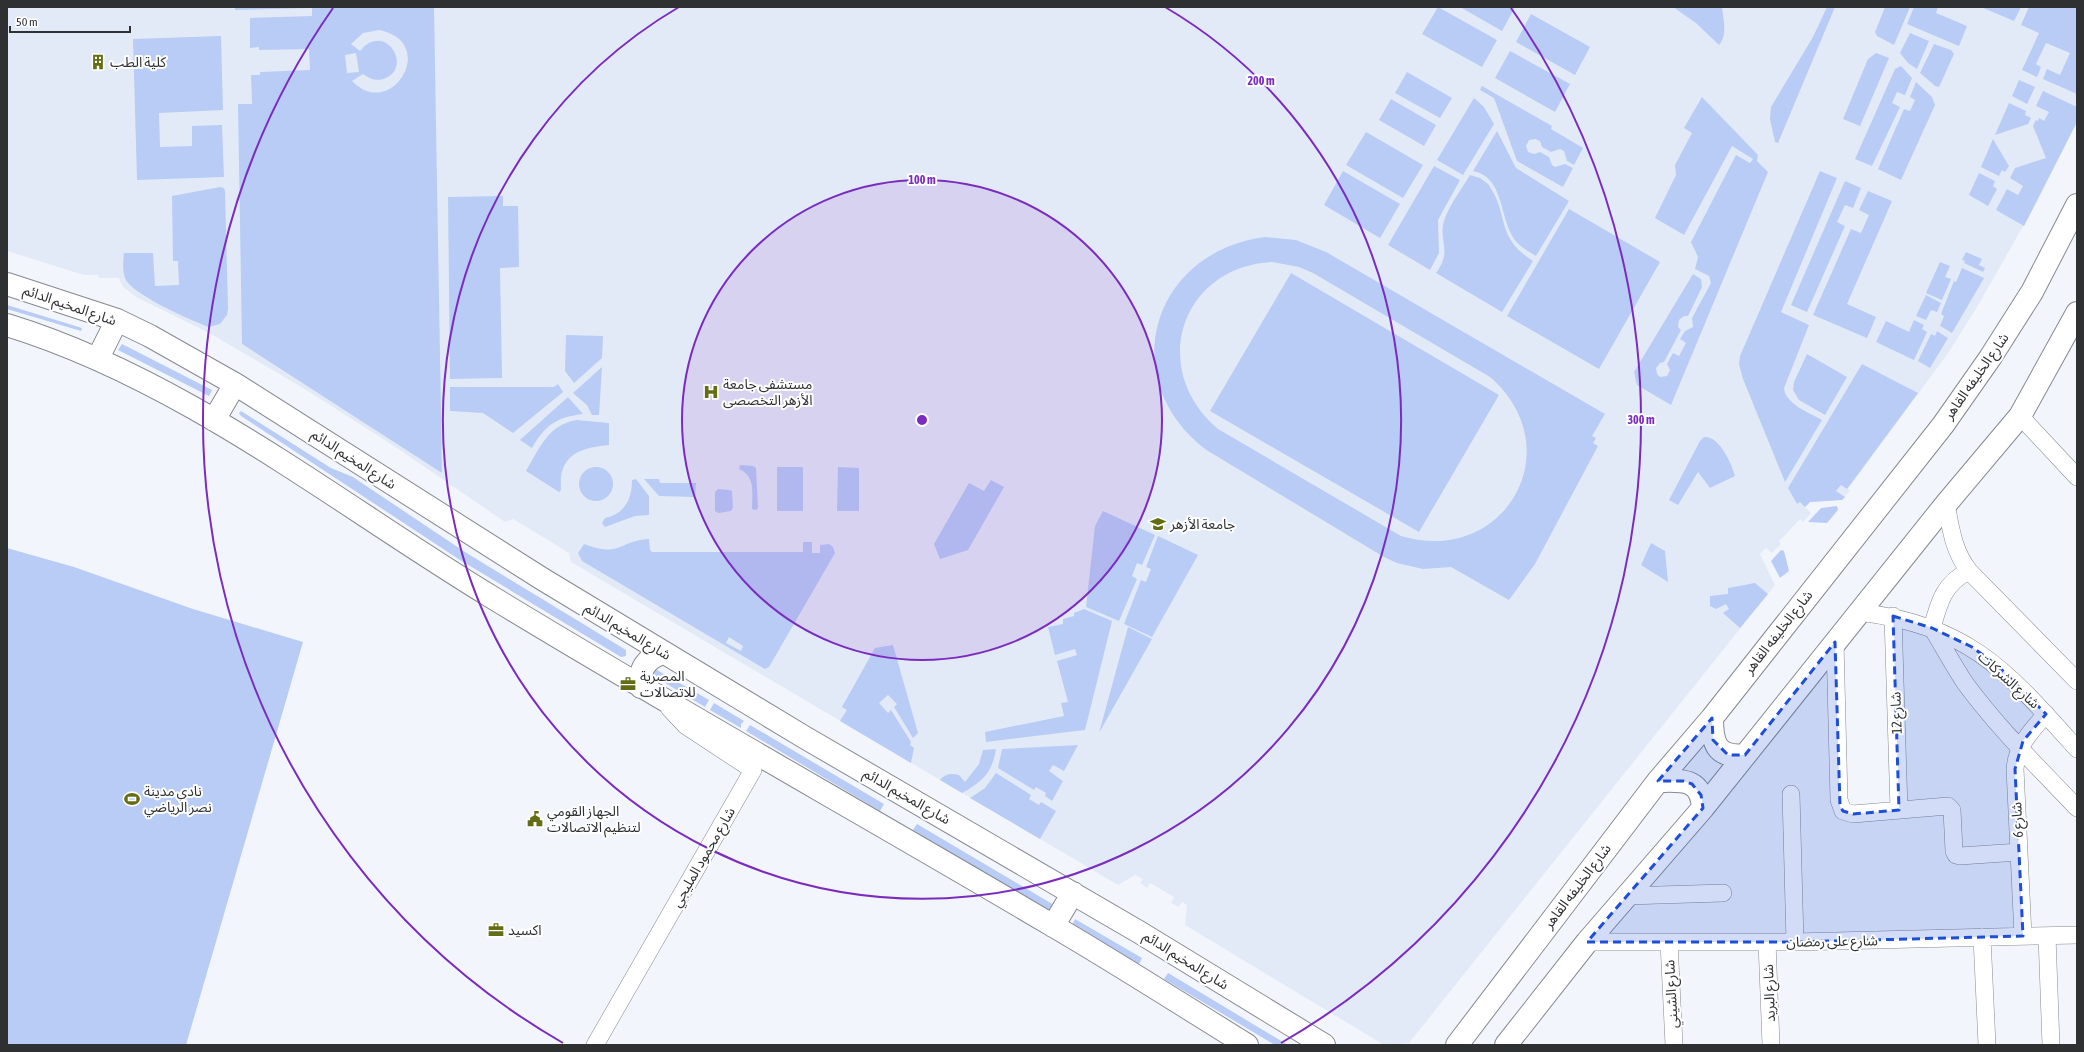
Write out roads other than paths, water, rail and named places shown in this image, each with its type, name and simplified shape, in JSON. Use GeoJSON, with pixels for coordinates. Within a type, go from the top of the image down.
{"type":"FeatureCollection","features":[{"type":"Feature","properties":{"kind":"main road","name":"شارع الخليفه القاهر"},"geometry":{"type":"LineString","coordinates":[[1457,1045],[1658,781],[1712,718],[1938,431],[1986,364],[2032,292],[2077,205]]}},
{"type":"Feature","properties":{"kind":"main road","name":"شارع المخيم الدائم"},"geometry":{"type":"LineString","coordinates":[[7,284],[117,320],[150,336],[235,384],[544,580],[664,653],[804,737],[1073,893],[1324,1045]]}},
{"type":"Feature","properties":{"kind":"main road"},"geometry":{"type":"LineString","coordinates":[[1506,1045],[1587,942],[1703,808],[1946,504],[2020,416],[2077,313]]}},
{"type":"Feature","properties":{"kind":"main road"},"geometry":{"type":"LineString","coordinates":[[98,358],[117,320]]}},
{"type":"Feature","properties":{"kind":"main road"},"geometry":{"type":"LineString","coordinates":[[7,325],[34,333],[98,358],[164,391],[214,420],[487,594],[641,687],[1053,926],[1247,1045]]}},
{"type":"Feature","properties":{"kind":"main road"},"geometry":{"type":"LineString","coordinates":[[214,420],[235,384]]}},
{"type":"Feature","properties":{"kind":"main road"},"geometry":{"type":"LineString","coordinates":[[641,687],[641,675],[645,664],[653,656],[664,653]]}},
{"type":"Feature","properties":{"kind":"main road"},"geometry":{"type":"LineString","coordinates":[[1712,718],[1713,740],[1719,749],[1728,755],[1745,755]]}},
{"type":"Feature","properties":{"kind":"main road"},"geometry":{"type":"LineString","coordinates":[[1658,781],[1683,781],[1692,784],[1701,795],[1703,808]]}},
{"type":"Feature","properties":{"kind":"main road"},"geometry":{"type":"LineString","coordinates":[[1053,926],[1073,893]]}},
{"type":"Feature","properties":{"kind":"street"},"geometry":{"type":"LineString","coordinates":[[2020,416],[2077,477]]}},
{"type":"Feature","properties":{"kind":"street"},"geometry":{"type":"LineString","coordinates":[[1946,504],[1956,550],[1969,571],[2077,681]]}},
{"type":"Feature","properties":{"kind":"street"},"geometry":{"type":"LineString","coordinates":[[1969,571],[1959,576],[1943,593],[1932,628],[1965,682],[2020,748],[2077,808]]}},
{"type":"Feature","properties":{"kind":"street","name":"شارع الشركات"},"geometry":{"type":"LineString","coordinates":[[1859,612],[1893,616],[1932,628],[1952,636],[1985,656],[2010,676],[2077,749]]}},
{"type":"Feature","properties":{"kind":"street","name":"شارع 12"},"geometry":{"type":"LineString","coordinates":[[1893,616],[1899,810]]}},
{"type":"Feature","properties":{"kind":"street"},"geometry":{"type":"LineString","coordinates":[[1835,642],[1840,806],[1843,811],[1853,814],[1945,806],[1950,808],[1954,851],[1958,856],[2019,852]]}},
{"type":"Feature","properties":{"kind":"street","name":"شارع محمود المليجي"},"geometry":{"type":"LineString","coordinates":[[595,1045],[753,770],[686,726],[663,699]]}},
{"type":"Feature","properties":{"kind":"street","name":"شارع 6"},"geometry":{"type":"LineString","coordinates":[[2023,936],[2015,769],[2023,741],[2046,714]]}},
{"type":"Feature","properties":{"kind":"street"},"geometry":{"type":"LineString","coordinates":[[1791,794],[1795,942]]}},
{"type":"Feature","properties":{"kind":"street"},"geometry":{"type":"LineString","coordinates":[[1627,896],[1723,893]]}},
{"type":"Feature","properties":{"kind":"street","name":"شارع على رمضان"},"geometry":{"type":"LineString","coordinates":[[1587,942],[1795,942],[2077,935]]}},
{"type":"Feature","properties":{"kind":"street"},"geometry":{"type":"LineString","coordinates":[[2047,936],[2051,1045]]}},
{"type":"Feature","properties":{"kind":"street"},"geometry":{"type":"LineString","coordinates":[[1982,937],[1987,1045]]}},
{"type":"Feature","properties":{"kind":"street","name":"شارع الشيني"},"geometry":{"type":"LineString","coordinates":[[1669,942],[1674,1045]]}},
{"type":"Feature","properties":{"kind":"street","name":"شارع البريد"},"geometry":{"type":"LineString","coordinates":[[1768,942],[1771,1045]]}},
{"type":"Feature","properties":{"kind":"place","name":"كلية الطب"},"geometry":{"type":"Point","coordinates":[98,62]}},
{"type":"Feature","properties":{"kind":"place","name":"مستشفى جامعة الأزهر التخصصى"},"geometry":{"type":"Point","coordinates":[711,392]}},
{"type":"Feature","properties":{"kind":"place","name":"جامعة الأزهر"},"geometry":{"type":"Point","coordinates":[1158,524]}},
{"type":"Feature","properties":{"kind":"place","name":"المصرية للاتصالات"},"geometry":{"type":"Point","coordinates":[628,684]}},
{"type":"Feature","properties":{"kind":"place","name":"نادي مدينة نصر الرياضي"},"geometry":{"type":"Point","coordinates":[132,799]}},
{"type":"Feature","properties":{"kind":"place","name":"الجهاز القومي لتنظيم الاتصالات"},"geometry":{"type":"Point","coordinates":[535,819]}},
{"type":"Feature","properties":{"kind":"place","name":"اكسيد"},"geometry":{"type":"Point","coordinates":[496,930]}}]}
